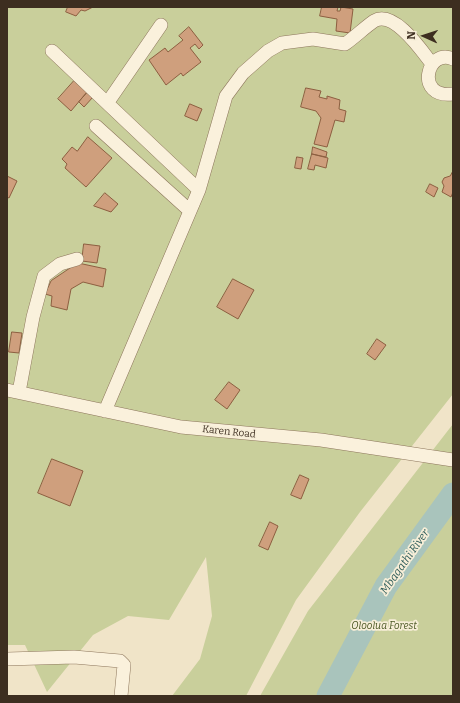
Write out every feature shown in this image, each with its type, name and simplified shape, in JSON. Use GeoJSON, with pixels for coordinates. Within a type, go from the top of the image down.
{"type":"FeatureCollection","features":[{"type":"Feature","properties":{"kind":"street"},"geometry":{"type":"LineString","coordinates":[[105,411],[199,190],[226,96],[243,73],[268,51],[282,43],[313,39],[344,44],[375,20],[383,18],[393,22],[407,33],[432,64]]}},
{"type":"Feature","properties":{"kind":"street"},"geometry":{"type":"LineString","coordinates":[[108,102],[161,25]]}},
{"type":"Feature","properties":{"kind":"street"},"geometry":{"type":"LineString","coordinates":[[52,51],[108,102],[199,190]]}},
{"type":"Feature","properties":{"kind":"street"},"geometry":{"type":"LineString","coordinates":[[453,59],[440,58],[432,64],[428,73],[429,83],[434,91],[443,95],[453,94]]}},
{"type":"Feature","properties":{"kind":"street"},"geometry":{"type":"LineString","coordinates":[[96,126],[190,211]]}},
{"type":"Feature","properties":{"kind":"street"},"geometry":{"type":"LineString","coordinates":[[13,391],[44,276],[60,264],[77,259]]}},
{"type":"Feature","properties":{"kind":"street","name":"Karen Road"},"geometry":{"type":"LineString","coordinates":[[13,391],[181,427],[321,440],[453,460]]}},
{"type":"Feature","properties":{"kind":"street"},"geometry":{"type":"LineString","coordinates":[[7,659],[74,657],[120,661],[124,665],[121,696]]}},
{"type":"Feature","properties":{"kind":"green space"},"geometry":{"type":"Polygon","coordinates":[[[7,7],[453,7],[453,394],[360,512],[296,600],[246,696],[172,696],[200,659],[212,616],[206,557],[169,620],[128,616],[93,635],[47,692],[25,645],[7,645],[7,7]]]}},
{"type":"Feature","properties":{"kind":"green space","name":"Oloolua Forest"},"geometry":{"type":"Polygon","coordinates":[[[453,424],[453,696],[260,696],[308,611],[453,424]]]}},
{"type":"Feature","properties":{"kind":"building"},"geometry":{"type":"Polygon","coordinates":[[[68,7],[93,7],[85,11],[81,10],[76,16],[66,12],[68,7]]]}},
{"type":"Feature","properties":{"kind":"building"},"geometry":{"type":"Polygon","coordinates":[[[322,7],[338,7],[337,11],[340,11],[341,7],[353,9],[350,33],[336,31],[337,19],[320,16],[322,7]]]}},
{"type":"Feature","properties":{"kind":"building"},"geometry":{"type":"Polygon","coordinates":[[[189,27],[203,45],[199,49],[195,44],[190,48],[201,62],[183,76],[181,73],[166,85],[149,60],[165,48],[168,52],[183,40],[179,36],[189,27]]]}},
{"type":"Feature","properties":{"kind":"building"},"geometry":{"type":"Polygon","coordinates":[[[74,81],[87,92],[71,111],[58,99],[74,81]]]}},
{"type":"Feature","properties":{"kind":"building"},"geometry":{"type":"Polygon","coordinates":[[[306,88],[321,91],[319,97],[327,99],[327,96],[340,100],[339,109],[346,111],[344,122],[335,120],[327,147],[314,144],[321,118],[316,111],[301,107],[306,88]]]}},
{"type":"Feature","properties":{"kind":"building"},"geometry":{"type":"Polygon","coordinates":[[[88,92],[93,97],[84,107],[79,102],[88,92]]]}},
{"type":"Feature","properties":{"kind":"building"},"geometry":{"type":"Polygon","coordinates":[[[190,104],[202,109],[197,121],[185,116],[190,104]]]}},
{"type":"Feature","properties":{"kind":"building"},"geometry":{"type":"Polygon","coordinates":[[[88,137],[112,158],[86,187],[65,168],[67,164],[62,159],[72,147],[77,151],[88,137]]]}},
{"type":"Feature","properties":{"kind":"building"},"geometry":{"type":"Polygon","coordinates":[[[313,147],[327,152],[326,157],[312,154],[313,147]]]}},
{"type":"Feature","properties":{"kind":"building"},"geometry":{"type":"Polygon","coordinates":[[[312,154],[328,158],[326,168],[315,165],[314,170],[308,169],[312,154]]]}},
{"type":"Feature","properties":{"kind":"building"},"geometry":{"type":"Polygon","coordinates":[[[297,157],[303,158],[301,169],[295,168],[297,157]]]}},
{"type":"Feature","properties":{"kind":"building"},"geometry":{"type":"Polygon","coordinates":[[[453,171],[453,192],[451,197],[442,192],[444,186],[442,182],[444,178],[450,176],[453,171]]]}},
{"type":"Feature","properties":{"kind":"building"},"geometry":{"type":"Polygon","coordinates":[[[7,176],[17,181],[9,198],[7,197],[7,176]]]}},
{"type":"Feature","properties":{"kind":"building"},"geometry":{"type":"Polygon","coordinates":[[[430,184],[438,188],[434,197],[426,192],[430,184]]]}},
{"type":"Feature","properties":{"kind":"building"},"geometry":{"type":"Polygon","coordinates":[[[105,193],[118,204],[111,212],[94,206],[105,193]]]}},
{"type":"Feature","properties":{"kind":"building"},"geometry":{"type":"Polygon","coordinates":[[[84,244],[100,246],[97,263],[82,261],[84,244]]]}},
{"type":"Feature","properties":{"kind":"building"},"geometry":{"type":"Polygon","coordinates":[[[78,263],[106,269],[103,287],[83,282],[71,289],[67,310],[51,306],[52,296],[45,294],[51,281],[78,263]]]}},
{"type":"Feature","properties":{"kind":"building"},"geometry":{"type":"Polygon","coordinates":[[[233,279],[254,290],[238,319],[217,307],[233,279]]]}},
{"type":"Feature","properties":{"kind":"building"},"geometry":{"type":"Polygon","coordinates":[[[12,332],[22,333],[19,353],[9,352],[12,332]]]}},
{"type":"Feature","properties":{"kind":"building"},"geometry":{"type":"Polygon","coordinates":[[[377,339],[386,345],[375,360],[367,354],[377,339]]]}},
{"type":"Feature","properties":{"kind":"building"},"geometry":{"type":"Polygon","coordinates":[[[229,382],[240,390],[227,409],[215,400],[229,382]]]}},
{"type":"Feature","properties":{"kind":"building"},"geometry":{"type":"Polygon","coordinates":[[[52,459],[83,471],[70,506],[38,493],[52,459]]]}},
{"type":"Feature","properties":{"kind":"building"},"geometry":{"type":"Polygon","coordinates":[[[300,475],[309,479],[301,499],[291,495],[300,475]]]}},
{"type":"Feature","properties":{"kind":"building"},"geometry":{"type":"Polygon","coordinates":[[[270,522],[278,526],[268,550],[259,546],[270,522]]]}},
{"type":"Feature","properties":{"kind":"waterway","name":"Mbagathi River"},"geometry":{"type":"LineString","coordinates":[[328,696],[386,586],[453,494]]}}]}
